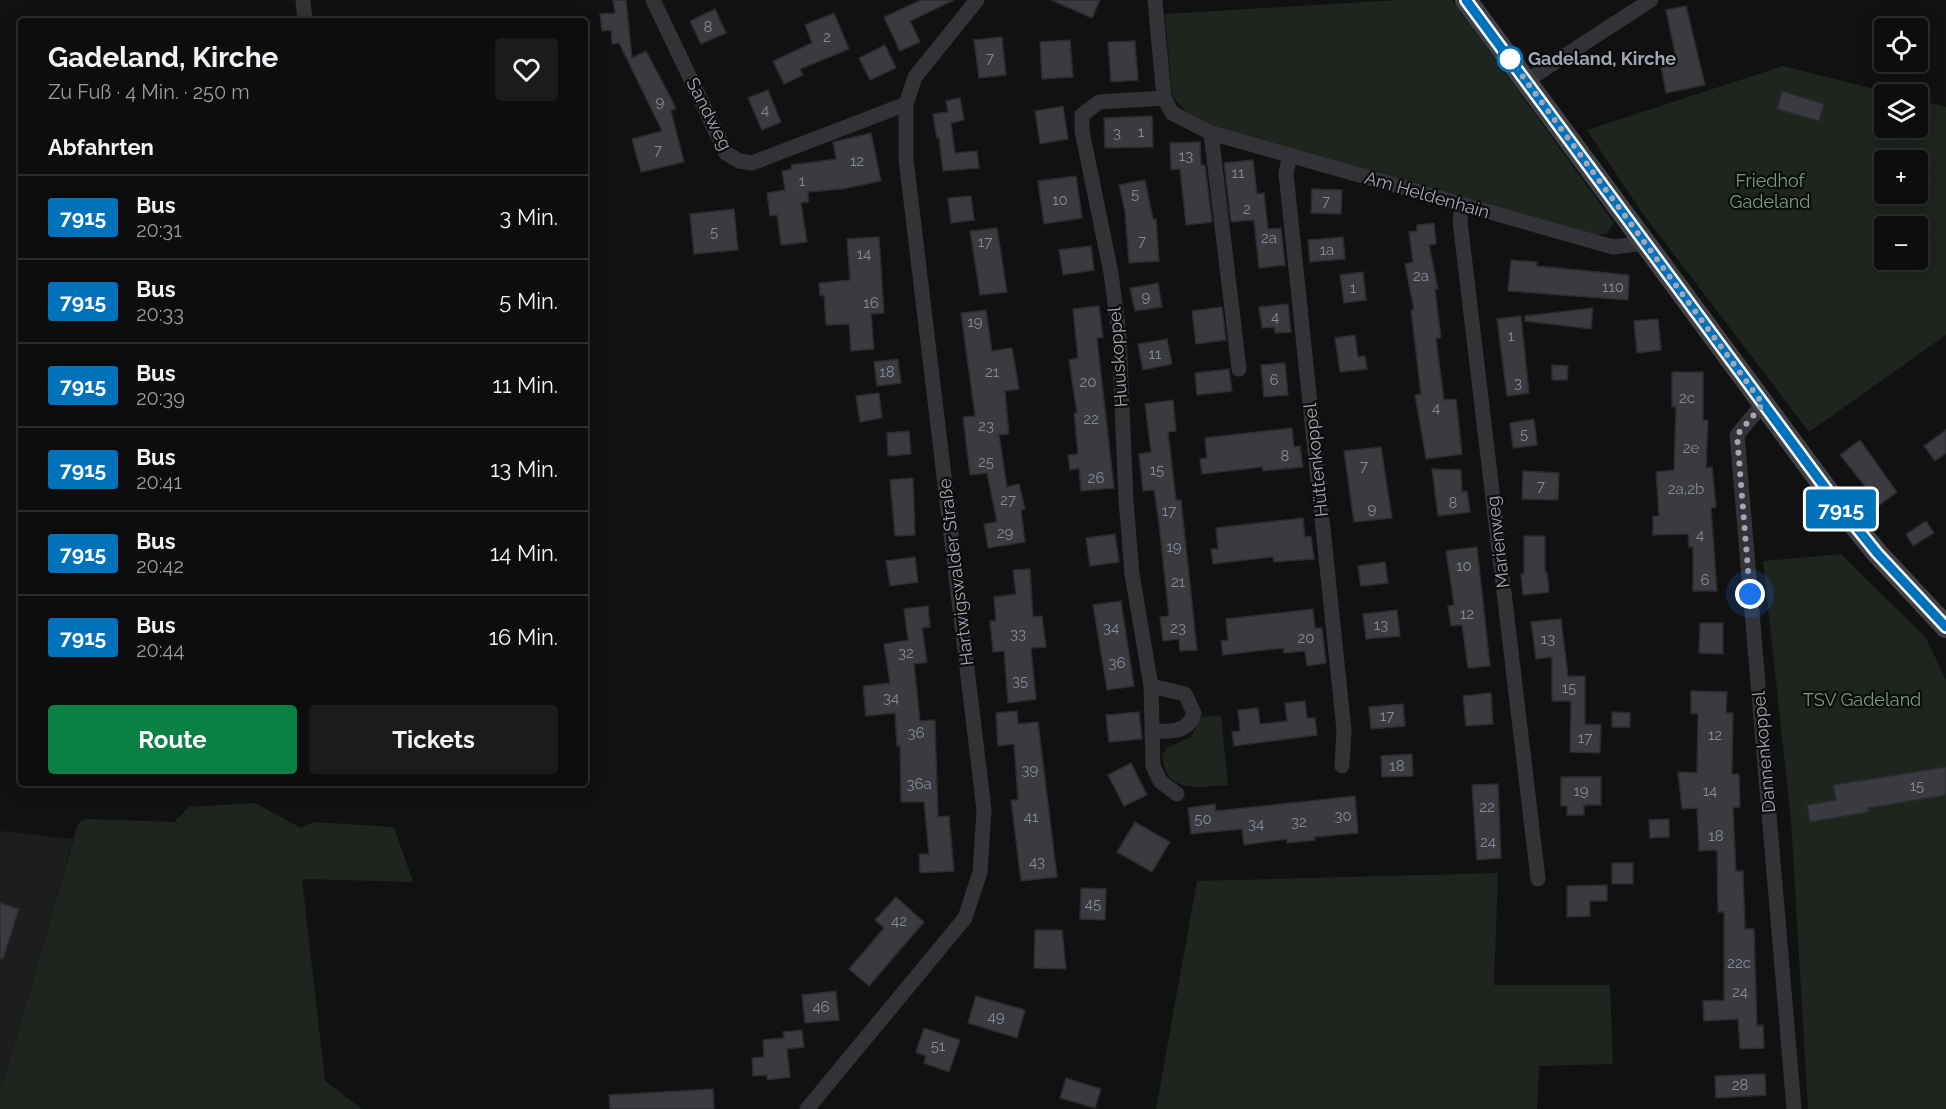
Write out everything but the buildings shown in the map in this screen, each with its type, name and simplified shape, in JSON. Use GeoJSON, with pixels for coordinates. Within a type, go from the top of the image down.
{"type":"FeatureCollection","features":[{"type":"Feature","properties":{"kind":"main road"},"geometry":{"type":"LineString","coordinates":[[1466,0],[1763,404],[1877,553],[1946,627]]}},
{"type":"Feature","properties":{"kind":"street"},"geometry":{"type":"LineString","coordinates":[[303,0],[305,18]]}},
{"type":"Feature","properties":{"kind":"street","name":"Sandweg"},"geometry":{"type":"LineString","coordinates":[[653,0],[726,153],[739,161],[752,163],[906,104]]}},
{"type":"Feature","properties":{"kind":"street","name":"Hartwigswalder Straße"},"geometry":{"type":"LineString","coordinates":[[807,1109],[965,918],[980,872],[984,810],[906,159],[906,104],[915,77],[977,0]]}},
{"type":"Feature","properties":{"kind":"street"},"geometry":{"type":"LineString","coordinates":[[1155,0],[1164,98]]}},
{"type":"Feature","properties":{"kind":"street"},"geometry":{"type":"LineString","coordinates":[[1526,81],[1651,0]]}},
{"type":"Feature","properties":{"kind":"street","name":"Am Heldenhain"},"geometry":{"type":"LineString","coordinates":[[1164,98],[1172,113],[1211,133],[1613,247],[1645,243]]}},
{"type":"Feature","properties":{"kind":"street","name":"Huuskoppel"},"geometry":{"type":"LineString","coordinates":[[1164,98],[1099,102],[1082,115],[1082,131],[1111,273],[1119,335],[1126,500],[1132,574],[1151,687],[1154,766],[1160,781],[1177,794]]}},
{"type":"Feature","properties":{"kind":"street"},"geometry":{"type":"LineString","coordinates":[[1211,133],[1239,369]]}},
{"type":"Feature","properties":{"kind":"street","name":"Hüttenkoppel"},"geometry":{"type":"LineString","coordinates":[[1290,155],[1286,173],[1344,730],[1342,766]]}},
{"type":"Feature","properties":{"kind":"street","name":"Marienweg"},"geometry":{"type":"LineString","coordinates":[[1462,205],[1461,233],[1538,879]]}},
{"type":"Feature","properties":{"kind":"street","name":"Dannenkoppel"},"geometry":{"type":"LineString","coordinates":[[1763,404],[1737,435],[1794,1109]]}},
{"type":"Feature","properties":{"kind":"street"},"geometry":{"type":"LineString","coordinates":[[1151,687],[1185,694],[1192,704],[1194,713],[1191,723],[1182,729],[1154,731]]}},
{"type":"Feature","properties":{"kind":"shaded area"},"geometry":{"type":"Polygon","coordinates":[[[0,831],[73,839],[0,1093],[0,831]]]}},
{"type":"Feature","properties":{"kind":"green space"},"geometry":{"type":"Polygon","coordinates":[[[1398,0],[1452,0],[1614,223],[1606,234],[1589,236],[1218,128],[1187,112],[1172,96],[1165,14],[1398,0]]]}},
{"type":"Feature","properties":{"kind":"green space","name":"Friedhof Gadeland"},"geometry":{"type":"Polygon","coordinates":[[[1783,66],[1874,89],[1874,138],[1928,138],[1928,103],[1946,107],[1946,335],[1809,432],[1641,211],[1587,130],[1783,66]]]}},
{"type":"Feature","properties":{"kind":"green space","name":"TSV Gadeland"},"geometry":{"type":"Polygon","coordinates":[[[1841,554],[1926,638],[1946,680],[1946,1109],[1808,1109],[1791,820],[1763,561],[1841,554]]]}},
{"type":"Feature","properties":{"kind":"green space"},"geometry":{"type":"Polygon","coordinates":[[[1221,715],[1228,785],[1195,787],[1177,783],[1165,768],[1162,755],[1167,748],[1191,737],[1201,717],[1221,715]]]}},
{"type":"Feature","properties":{"kind":"green space"},"geometry":{"type":"Polygon","coordinates":[[[255,803],[301,828],[314,822],[394,827],[413,882],[302,879],[325,1081],[362,1109],[0,1109],[0,1093],[78,824],[85,819],[174,822],[189,807],[255,803]]]}},
{"type":"Feature","properties":{"kind":"green space"},"geometry":{"type":"Polygon","coordinates":[[[1498,873],[1494,985],[1610,985],[1613,1064],[1539,1066],[1537,1109],[1156,1109],[1197,881],[1498,873]]]}},
{"type":"Feature","properties":{"kind":"bus line","name":"7915"},"geometry":{"type":"LineString","coordinates":[[1466,0],[1835,501],[1877,553],[1946,627]]}},
{"type":"Feature","properties":{"kind":"place","name":"Gadeland, Kirche"},"geometry":{"type":"Point","coordinates":[1510,59]}},
{"type":"Feature","properties":{"kind":"route"},"geometry":{"type":"LineString","coordinates":[[1510,59],[1763,404],[1737,435],[1750,594]]}}]}
